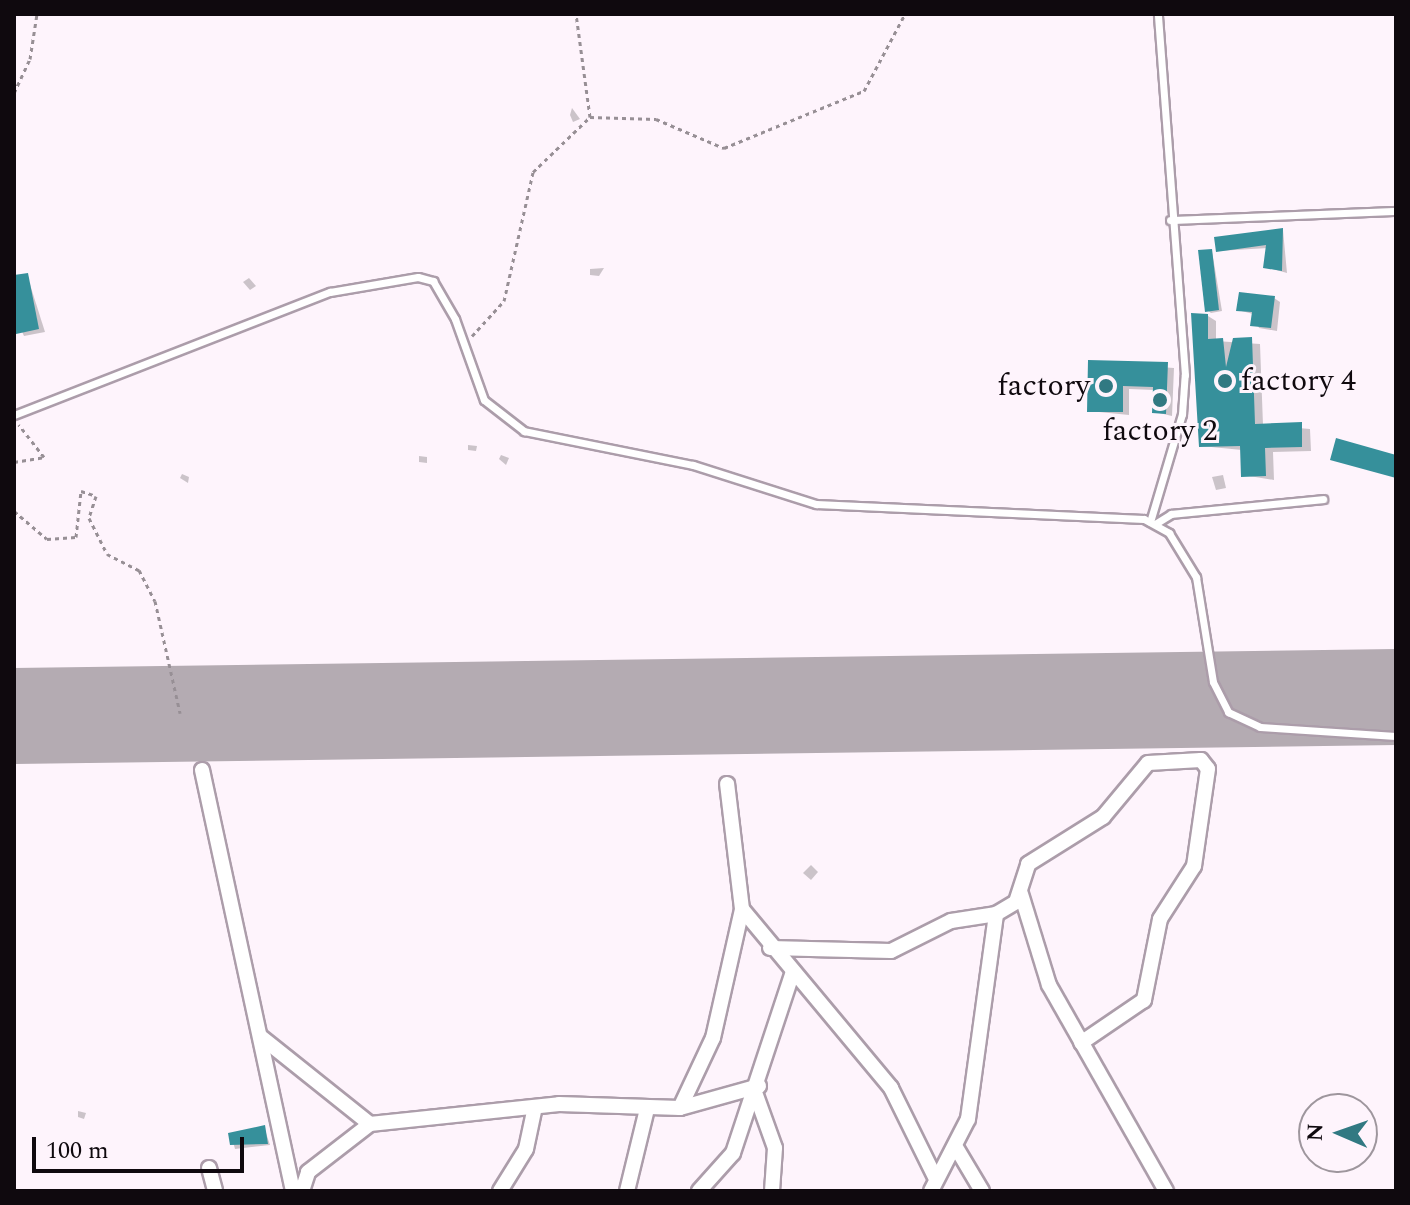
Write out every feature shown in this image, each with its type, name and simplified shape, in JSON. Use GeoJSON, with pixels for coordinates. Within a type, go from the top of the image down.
{"type":"FeatureCollection","features":[{"type":"Feature","properties":{"kind":"street"},"geometry":{"type":"LineString","coordinates":[[1081,1043],[1144,1000],[1160,919],[1194,866],[1208,769],[1201,760],[1148,763],[1103,817],[1028,864],[1021,894],[1049,985],[1081,1043],[1166,1191]]}},
{"type":"Feature","properties":{"kind":"street"},"geometry":{"type":"LineString","coordinates":[[202,770],[293,1191]]}},
{"type":"Feature","properties":{"kind":"street"},"geometry":{"type":"LineString","coordinates":[[680,1108],[713,1038],[742,909],[727,784]]}},
{"type":"Feature","properties":{"kind":"street"},"geometry":{"type":"LineString","coordinates":[[770,948],[891,951],[951,921],[996,914],[1021,894]]}},
{"type":"Feature","properties":{"kind":"street"},"geometry":{"type":"LineString","coordinates":[[742,909],[770,948],[891,1088],[933,1184]]}},
{"type":"Feature","properties":{"kind":"street"},"geometry":{"type":"LineString","coordinates":[[933,1184],[957,1149],[982,1054],[996,914]]}},
{"type":"Feature","properties":{"kind":"street"},"geometry":{"type":"LineString","coordinates":[[699,1191],[733,1153],[757,1091],[793,972]]}},
{"type":"Feature","properties":{"kind":"street"},"geometry":{"type":"LineString","coordinates":[[261,1037],[370,1124]]}},
{"type":"Feature","properties":{"kind":"street"},"geometry":{"type":"LineString","coordinates":[[302,1191],[308,1172],[370,1124],[534,1110],[559,1104],[680,1108],[757,1091]]}},
{"type":"Feature","properties":{"kind":"street"},"geometry":{"type":"LineString","coordinates":[[757,1091],[775,1148],[772,1191]]}},
{"type":"Feature","properties":{"kind":"street"},"geometry":{"type":"LineString","coordinates":[[627,1191],[647,1109]]}},
{"type":"Feature","properties":{"kind":"street"},"geometry":{"type":"LineString","coordinates":[[500,1191],[526,1149],[534,1110]]}},
{"type":"Feature","properties":{"kind":"street"},"geometry":{"type":"LineString","coordinates":[[957,1149],[982,1191]]}},
{"type":"Feature","properties":{"kind":"street"},"geometry":{"type":"LineString","coordinates":[[209,1168],[215,1191]]}},
{"type":"Feature","properties":{"kind":"lane"},"geometry":{"type":"LineString","coordinates":[[1152,523],[1182,414],[1158,14]]}},
{"type":"Feature","properties":{"kind":"lane"},"geometry":{"type":"LineString","coordinates":[[1170,220],[1235,212],[1396,211]]}},
{"type":"Feature","properties":{"kind":"lane"},"geometry":{"type":"LineString","coordinates":[[14,417],[382,278],[433,281],[463,344],[484,400],[500,418],[563,441],[693,465],[816,504],[1113,514],[1152,523],[1196,577],[1213,682],[1228,712],[1260,727],[1396,736]]}},
{"type":"Feature","properties":{"kind":"lane"},"geometry":{"type":"LineString","coordinates":[[1152,523],[1171,514],[1323,499]]}},
{"type":"Feature","properties":{"kind":"path"},"geometry":{"type":"LineString","coordinates":[[14,93],[30,59],[37,14]]}},
{"type":"Feature","properties":{"kind":"path"},"geometry":{"type":"LineString","coordinates":[[576,14],[590,117]]}},
{"type":"Feature","properties":{"kind":"path"},"geometry":{"type":"LineString","coordinates":[[463,344],[504,301],[533,172],[590,117],[656,119],[724,148],[864,91],[905,14]]}},
{"type":"Feature","properties":{"kind":"path"},"geometry":{"type":"LineString","coordinates":[[14,417],[44,457],[14,462]]}},
{"type":"Feature","properties":{"kind":"path"},"geometry":{"type":"LineString","coordinates":[[14,511],[47,539],[76,537],[81,491],[96,496],[89,518],[107,554],[139,570],[155,601],[180,713]]}},
{"type":"Feature","properties":{"kind":"building"},"geometry":{"type":"Polygon","coordinates":[[[1283,228],[1282,271],[1263,268],[1266,245],[1216,252],[1214,237],[1283,228]]]}},
{"type":"Feature","properties":{"kind":"building"},"geometry":{"type":"Polygon","coordinates":[[[1212,249],[1219,310],[1205,312],[1198,250],[1212,249]]]}},
{"type":"Feature","properties":{"kind":"building"},"geometry":{"type":"Polygon","coordinates":[[[28,273],[39,329],[16,334],[14,275],[28,273]]]}},
{"type":"Feature","properties":{"kind":"building"},"geometry":{"type":"Polygon","coordinates":[[[1239,292],[1275,296],[1271,328],[1250,326],[1252,312],[1236,311],[1239,292]]]}},
{"type":"Feature","properties":{"kind":"building","name":"factory 4"},"geometry":{"type":"Polygon","coordinates":[[[1191,313],[1208,314],[1208,339],[1223,338],[1226,367],[1233,338],[1252,337],[1255,424],[1302,422],[1302,447],[1265,448],[1266,476],[1241,477],[1240,446],[1199,447],[1191,313]]]}},
{"type":"Feature","properties":{"kind":"building"},"geometry":{"type":"Polygon","coordinates":[[[1088,360],[1168,362],[1166,414],[1152,413],[1153,387],[1123,386],[1123,412],[1087,412],[1088,360]]]}},
{"type":"Feature","properties":{"kind":"building"},"geometry":{"type":"Polygon","coordinates":[[[1336,438],[1396,455],[1396,478],[1330,460],[1336,438]]]}},
{"type":"Feature","properties":{"kind":"building"},"geometry":{"type":"Polygon","coordinates":[[[265,1125],[268,1144],[230,1145],[228,1133],[265,1125]]]}},
{"type":"Feature","properties":{"kind":"runway"},"geometry":{"type":"LineString","coordinates":[[14,716],[1396,697]]}},
{"type":"Feature","properties":{"kind":"place","name":"factory 4"},"geometry":{"type":"Point","coordinates":[1225,381]}},
{"type":"Feature","properties":{"kind":"place","name":"factory"},"geometry":{"type":"Point","coordinates":[1106,386]}},
{"type":"Feature","properties":{"kind":"place","name":"factory 2"},"geometry":{"type":"Point","coordinates":[1160,400]}}]}
